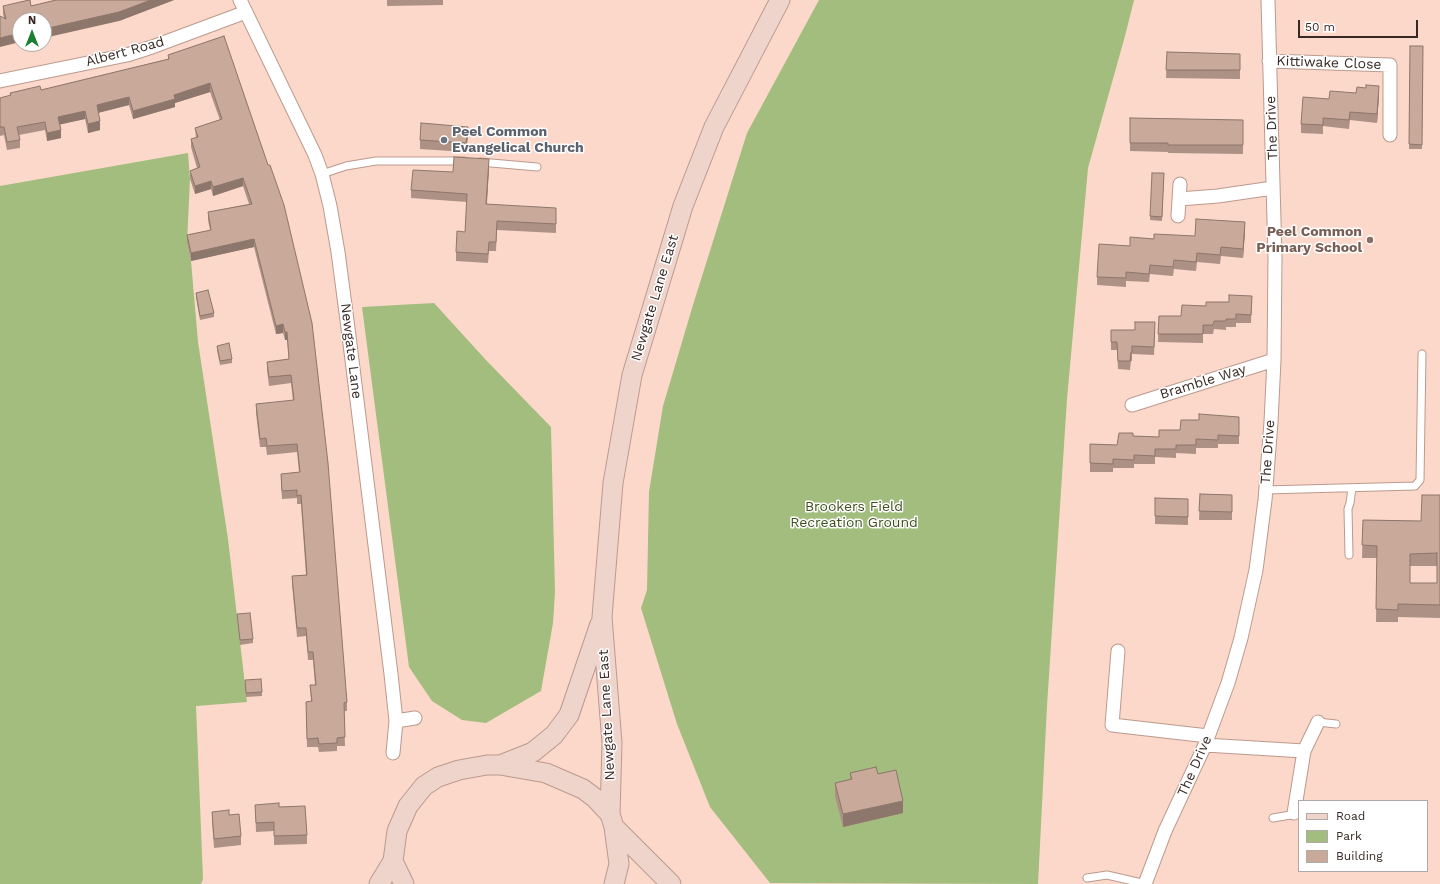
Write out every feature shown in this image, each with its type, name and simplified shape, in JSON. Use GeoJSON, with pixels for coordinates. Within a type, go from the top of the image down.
{"type":"FeatureCollection","features":[{"type":"Feature","properties":{"kind":"main road","name":"Newgate Lane East"},"geometry":{"type":"LineString","coordinates":[[614,884],[619,864],[612,820],[612,743],[602,617],[613,483],[632,375],[683,206],[714,127],[780,0]]}},
{"type":"Feature","properties":{"kind":"main road","name":"Newgate Lane East"},"geometry":{"type":"LineString","coordinates":[[500,765],[533,752],[554,735],[568,715],[602,617]]}},
{"type":"Feature","properties":{"kind":"main road"},"geometry":{"type":"LineString","coordinates":[[379,884],[393,861],[400,825],[408,806],[424,786],[438,777],[459,770],[500,765],[546,773],[571,783],[589,793],[671,884]]}},
{"type":"Feature","properties":{"kind":"main road"},"geometry":{"type":"LineString","coordinates":[[393,861],[404,884]]}},
{"type":"Feature","properties":{"kind":"street","name":"Newgate Lane"},"geometry":{"type":"LineString","coordinates":[[240,0],[315,155],[322,174],[338,252],[379,571],[396,721],[393,753]]}},
{"type":"Feature","properties":{"kind":"street","name":"The Drive"},"geometry":{"type":"LineString","coordinates":[[1146,884],[1166,831],[1207,741],[1228,683],[1241,638],[1256,570],[1271,422],[1274,360],[1275,257],[1268,0]]}},
{"type":"Feature","properties":{"kind":"street","name":"Albert Road"},"geometry":{"type":"LineString","coordinates":[[0,81],[127,54],[152,47],[246,12]]}},
{"type":"Feature","properties":{"kind":"street","name":"Kittiwake Close"},"geometry":{"type":"LineString","coordinates":[[1269,61],[1390,65],[1390,136]]}},
{"type":"Feature","properties":{"kind":"street"},"geometry":{"type":"LineString","coordinates":[[1178,216],[1180,184]]}},
{"type":"Feature","properties":{"kind":"street"},"geometry":{"type":"LineString","coordinates":[[1179,199],[1218,196],[1273,188]]}},
{"type":"Feature","properties":{"kind":"street","name":"Bramble Way"},"geometry":{"type":"LineString","coordinates":[[1132,404],[1274,360]]}},
{"type":"Feature","properties":{"kind":"street"},"geometry":{"type":"LineString","coordinates":[[1118,652],[1112,725],[1207,741],[1304,751]]}},
{"type":"Feature","properties":{"kind":"street"},"geometry":{"type":"LineString","coordinates":[[396,721],[415,718]]}},
{"type":"Feature","properties":{"kind":"street"},"geometry":{"type":"LineString","coordinates":[[1299,800],[1304,751],[1318,722]]}},
{"type":"Feature","properties":{"kind":"lane"},"geometry":{"type":"LineString","coordinates":[[322,174],[346,166],[376,160],[473,161],[538,168]]}},
{"type":"Feature","properties":{"kind":"lane"},"geometry":{"type":"LineString","coordinates":[[1265,490],[1414,486],[1420,480],[1422,354]]}},
{"type":"Feature","properties":{"kind":"lane"},"geometry":{"type":"LineString","coordinates":[[1349,555],[1348,509],[1352,488]]}},
{"type":"Feature","properties":{"kind":"lane"},"geometry":{"type":"LineString","coordinates":[[1318,722],[1336,724]]}},
{"type":"Feature","properties":{"kind":"lane"},"geometry":{"type":"LineString","coordinates":[[1273,818],[1297,814]]}},
{"type":"Feature","properties":{"kind":"lane"},"geometry":{"type":"LineString","coordinates":[[1087,878],[1107,876],[1146,884]]}},
{"type":"Feature","properties":{"kind":"green space","name":"Brookers Field Recreation Ground"},"geometry":{"type":"Polygon","coordinates":[[[819,0],[1134,0],[1088,168],[1067,399],[1047,706],[1038,884],[770,883],[710,807],[677,724],[641,608],[647,590],[649,492],[663,406],[747,133],[819,0]]]}},
{"type":"Feature","properties":{"kind":"green space"},"geometry":{"type":"Polygon","coordinates":[[[188,153],[190,179],[187,243],[191,261],[198,342],[228,539],[247,702],[196,706],[203,879],[201,884],[0,884],[0,186],[188,153]]]}},
{"type":"Feature","properties":{"kind":"green space"},"geometry":{"type":"Polygon","coordinates":[[[434,303],[485,359],[551,427],[555,592],[553,623],[541,691],[486,723],[462,720],[432,701],[409,667],[362,307],[434,303]]]}},
{"type":"Feature","properties":{"kind":"building"},"geometry":{"type":"Polygon","coordinates":[[[30,0],[31,6],[56,0],[151,0],[119,12],[52,27],[52,12],[12,12],[12,35],[0,38],[0,16],[6,19],[3,6],[30,0]]]}},
{"type":"Feature","properties":{"kind":"building"},"geometry":{"type":"Polygon","coordinates":[[[224,36],[268,165],[270,165],[284,205],[312,323],[328,463],[347,702],[344,703],[345,737],[337,738],[337,743],[319,744],[318,738],[307,739],[306,702],[312,701],[310,685],[316,685],[313,652],[308,652],[306,628],[297,628],[292,576],[307,575],[301,495],[297,496],[297,490],[282,491],[281,474],[300,472],[297,444],[267,446],[266,438],[260,439],[256,404],[294,400],[291,375],[269,377],[267,362],[289,359],[287,332],[285,332],[283,324],[276,326],[254,239],[191,253],[187,235],[211,230],[208,212],[252,204],[243,178],[213,187],[211,181],[195,186],[190,171],[200,167],[191,139],[198,137],[195,128],[222,119],[210,83],[174,95],[175,99],[133,111],[129,97],[97,105],[100,121],[88,124],[85,111],[58,117],[61,130],[47,133],[45,122],[17,127],[20,140],[7,142],[4,127],[0,127],[0,98],[11,95],[10,93],[40,86],[41,90],[169,59],[168,55],[224,36]]]}},
{"type":"Feature","properties":{"kind":"building"},"geometry":{"type":"Polygon","coordinates":[[[1410,46],[1423,46],[1422,145],[1409,144],[1410,46]]]}},
{"type":"Feature","properties":{"kind":"building"},"geometry":{"type":"Polygon","coordinates":[[[1167,52],[1240,54],[1240,70],[1166,70],[1167,52]]]}},
{"type":"Feature","properties":{"kind":"building"},"geometry":{"type":"Polygon","coordinates":[[[1366,85],[1379,86],[1377,114],[1350,112],[1349,120],[1323,118],[1323,125],[1301,124],[1303,97],[1329,99],[1330,91],[1356,93],[1357,87],[1366,88],[1366,85]]]}},
{"type":"Feature","properties":{"kind":"building"},"geometry":{"type":"Polygon","coordinates":[[[1130,118],[1243,120],[1243,145],[1168,145],[1168,143],[1130,143],[1130,118]]]}},
{"type":"Feature","properties":{"kind":"building"},"geometry":{"type":"Polygon","coordinates":[[[421,123],[468,127],[466,143],[420,140],[421,123]]]}},
{"type":"Feature","properties":{"kind":"building"},"geometry":{"type":"Polygon","coordinates":[[[454,157],[489,159],[486,204],[556,208],[556,224],[497,221],[496,242],[489,242],[488,254],[456,252],[457,231],[465,232],[467,194],[411,190],[413,170],[453,172],[454,157]]]}},
{"type":"Feature","properties":{"kind":"building"},"geometry":{"type":"Polygon","coordinates":[[[1152,173],[1164,173],[1162,217],[1150,216],[1152,173]]]}},
{"type":"Feature","properties":{"kind":"building"},"geometry":{"type":"Polygon","coordinates":[[[1196,219],[1245,222],[1243,249],[1221,247],[1220,255],[1197,253],[1196,262],[1174,260],[1173,267],[1150,265],[1149,274],[1126,272],[1126,278],[1097,277],[1099,244],[1130,246],[1130,237],[1154,239],[1154,234],[1195,236],[1196,219]]]}},
{"type":"Feature","properties":{"kind":"building"},"geometry":{"type":"Polygon","coordinates":[[[208,290],[214,313],[200,316],[196,293],[208,290]]]}},
{"type":"Feature","properties":{"kind":"building"},"geometry":{"type":"Polygon","coordinates":[[[1229,295],[1252,296],[1251,315],[1236,314],[1236,319],[1214,321],[1213,325],[1203,325],[1203,334],[1158,334],[1159,316],[1181,316],[1182,305],[1206,306],[1206,302],[1229,302],[1229,295]]]}},
{"type":"Feature","properties":{"kind":"building"},"geometry":{"type":"Polygon","coordinates":[[[1135,322],[1155,322],[1154,347],[1132,346],[1130,361],[1118,361],[1117,342],[1111,342],[1111,330],[1135,330],[1135,322]]]}},
{"type":"Feature","properties":{"kind":"building"},"geometry":{"type":"Polygon","coordinates":[[[229,343],[232,359],[220,361],[217,346],[229,343]]]}},
{"type":"Feature","properties":{"kind":"building"},"geometry":{"type":"Polygon","coordinates":[[[1199,414],[1239,417],[1239,436],[1218,435],[1218,440],[1196,439],[1196,445],[1176,445],[1176,449],[1155,449],[1155,456],[1134,455],[1134,460],[1113,459],[1113,464],[1090,463],[1090,444],[1117,445],[1119,433],[1133,433],[1133,436],[1159,437],[1159,430],[1180,430],[1181,420],[1199,420],[1199,414]]]}},
{"type":"Feature","properties":{"kind":"building"},"geometry":{"type":"Polygon","coordinates":[[[1200,494],[1232,495],[1232,512],[1199,511],[1200,494]]]}},
{"type":"Feature","properties":{"kind":"building"},"geometry":{"type":"Polygon","coordinates":[[[1422,495],[1440,495],[1440,605],[1398,604],[1398,610],[1376,609],[1377,546],[1362,545],[1363,520],[1421,521],[1422,495]],[[1437,553],[1410,554],[1410,583],[1437,583],[1437,553]]]}},
{"type":"Feature","properties":{"kind":"building"},"geometry":{"type":"Polygon","coordinates":[[[1155,498],[1188,499],[1188,517],[1155,516],[1155,498]]]}},
{"type":"Feature","properties":{"kind":"building"},"geometry":{"type":"Polygon","coordinates":[[[250,613],[253,639],[240,640],[237,614],[250,613]]]}},
{"type":"Feature","properties":{"kind":"building"},"geometry":{"type":"Polygon","coordinates":[[[261,679],[262,692],[246,693],[245,680],[261,679]]]}},
{"type":"Feature","properties":{"kind":"building"},"geometry":{"type":"Polygon","coordinates":[[[876,767],[878,774],[896,770],[903,801],[843,814],[835,783],[852,779],[850,773],[876,767]]]}},
{"type":"Feature","properties":{"kind":"building"},"geometry":{"type":"Polygon","coordinates":[[[279,803],[279,807],[305,806],[307,835],[274,836],[274,822],[256,823],[255,805],[279,803]]]}},
{"type":"Feature","properties":{"kind":"building"},"geometry":{"type":"Polygon","coordinates":[[[229,810],[229,815],[239,814],[241,836],[214,839],[212,812],[229,810]]]}},
{"type":"Feature","properties":{"kind":"place","name":"Peel Common Evangelical Church"},"geometry":{"type":"Point","coordinates":[444,140]}},
{"type":"Feature","properties":{"kind":"place","name":"Peel Common Primary School"},"geometry":{"type":"Point","coordinates":[1370,240]}}]}
